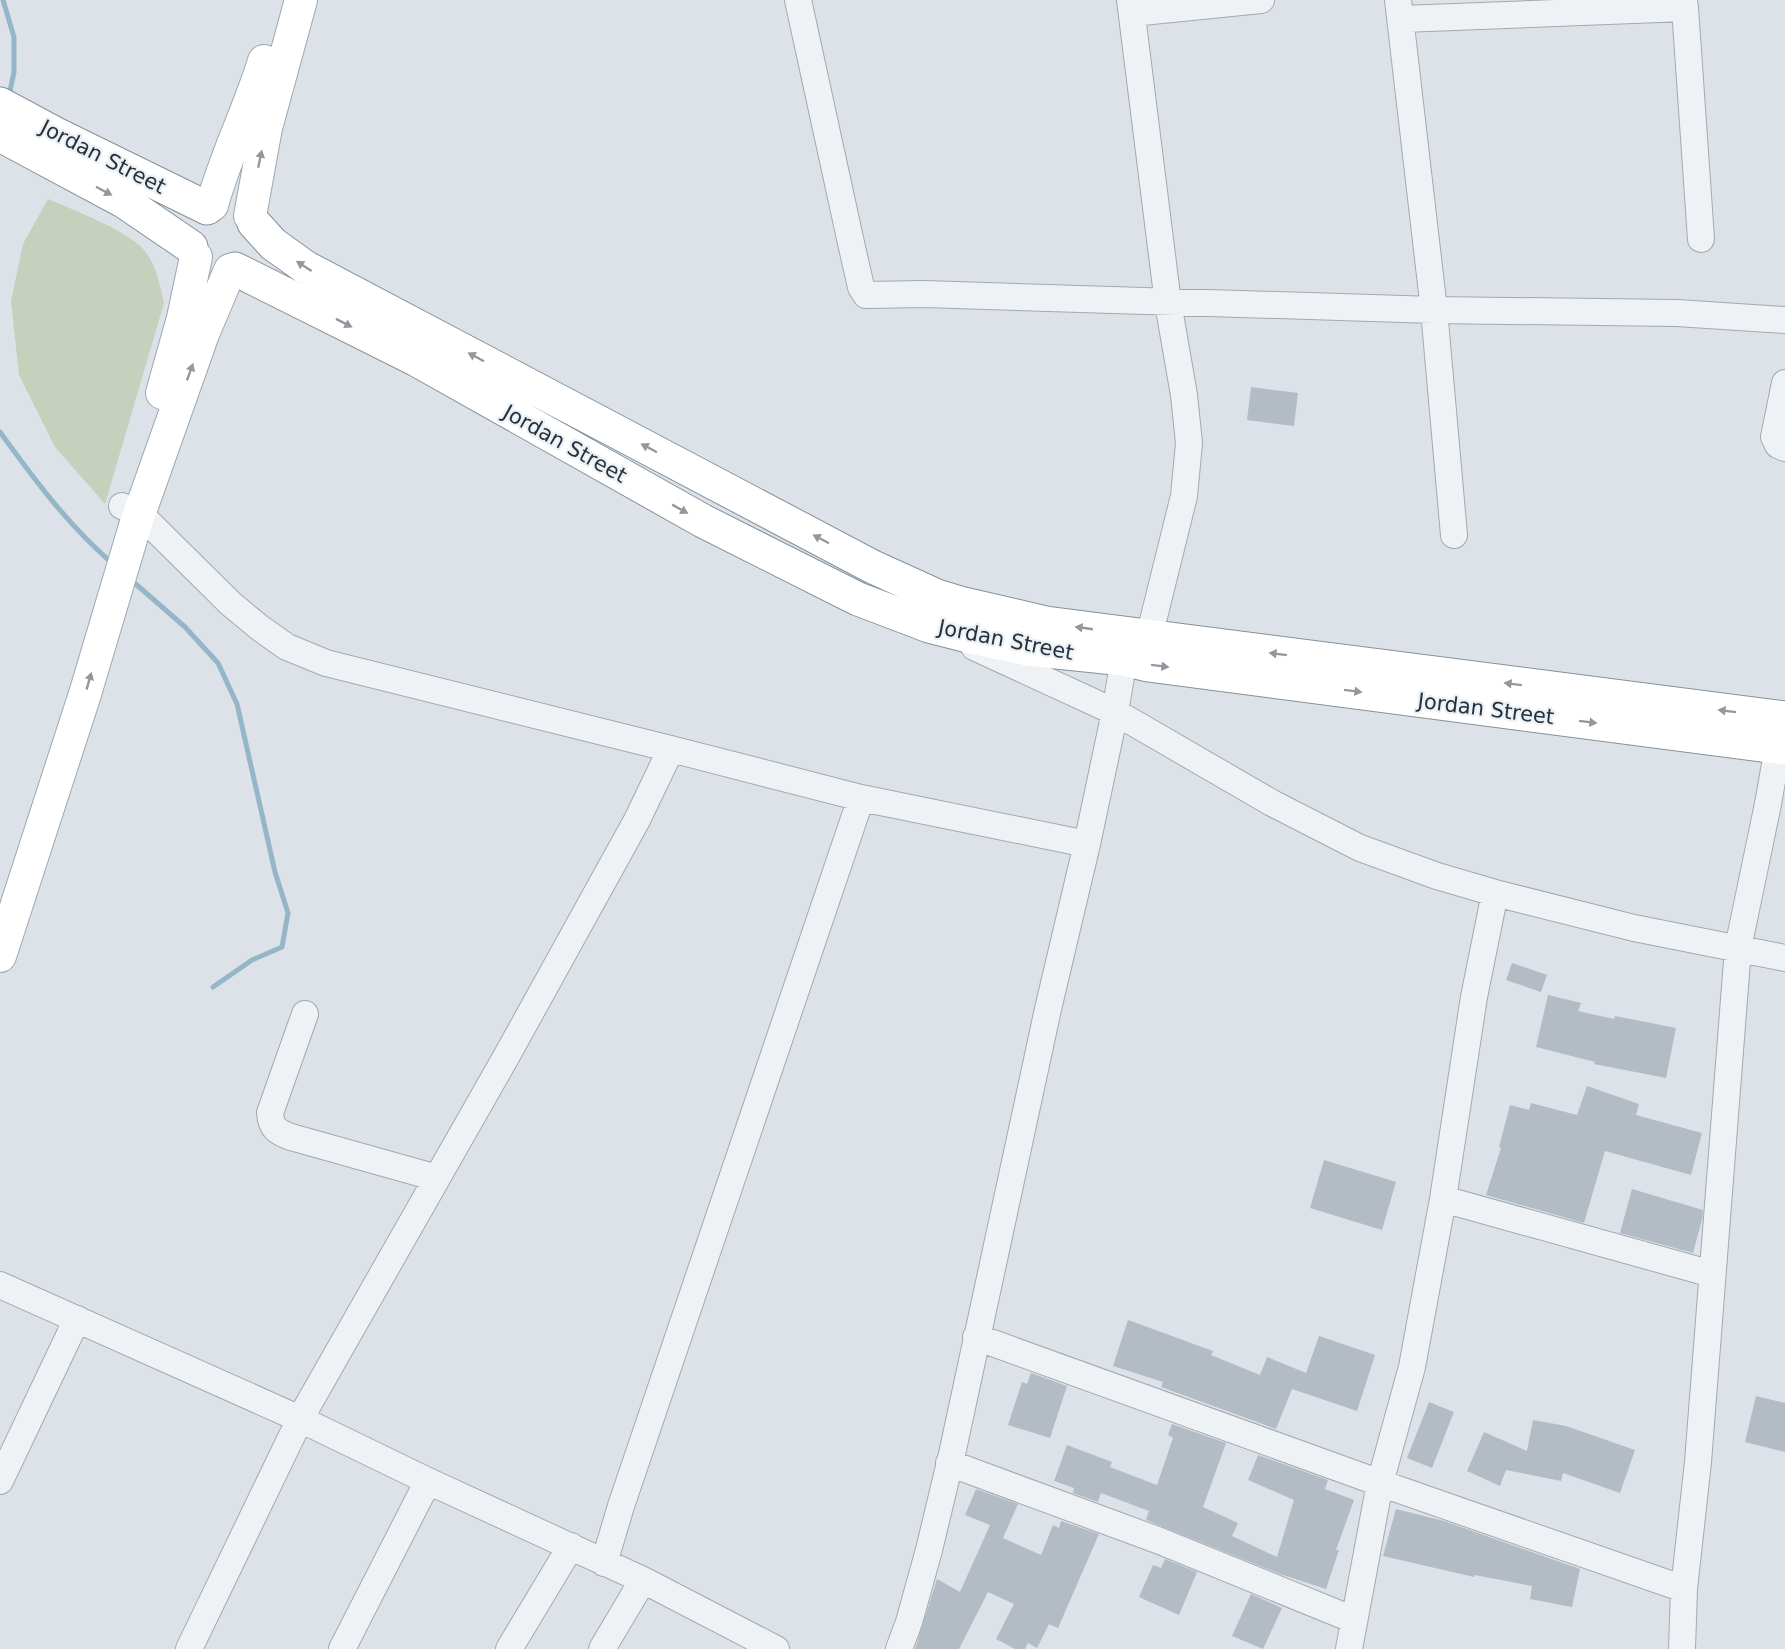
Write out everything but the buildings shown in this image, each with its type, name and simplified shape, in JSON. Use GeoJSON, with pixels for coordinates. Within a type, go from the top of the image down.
{"type":"FeatureCollection","features":[{"type":"Feature","properties":{"kind":"highway","name":"Jordan Street"},"geometry":{"type":"LineString","coordinates":[[0,104],[54,149],[194,252]]}},
{"type":"Feature","properties":{"kind":"highway","name":"Jordan Street"},"geometry":{"type":"LineString","coordinates":[[0,135],[54,149],[209,206]]}},
{"type":"Feature","properties":{"kind":"highway"},"geometry":{"type":"LineString","coordinates":[[228,204],[244,210],[252,220],[257,234],[256,245],[252,255],[245,263],[233,270],[211,269],[194,252],[190,238],[194,220],[209,206],[228,204]]}},
{"type":"Feature","properties":{"kind":"highway","name":"Jordan Street"},"geometry":{"type":"LineString","coordinates":[[252,220],[273,244],[305,267],[873,567],[937,596],[1046,623],[1149,637],[1783,738]]}},
{"type":"Feature","properties":{"kind":"highway","name":"Jordan Street"},"geometry":{"type":"LineString","coordinates":[[233,270],[417,360],[703,521],[858,599],[929,626],[1028,649],[1124,659],[1148,665],[1783,738]]}},
{"type":"Feature","properties":{"kind":"highway"},"geometry":{"type":"LineString","coordinates":[[858,599],[873,567]]}},
{"type":"Feature","properties":{"kind":"main road"},"geometry":{"type":"LineString","coordinates":[[209,206],[240,131],[283,0]]}},
{"type":"Feature","properties":{"kind":"main road"},"geometry":{"type":"LineString","coordinates":[[252,220],[266,128],[302,0]]}},
{"type":"Feature","properties":{"kind":"main road"},"geometry":{"type":"LineString","coordinates":[[0,900],[63,698],[105,588],[129,515],[183,318],[194,252]]}},
{"type":"Feature","properties":{"kind":"main road"},"geometry":{"type":"LineString","coordinates":[[129,515],[203,334],[233,270]]}},
{"type":"Feature","properties":{"kind":"main road"},"geometry":{"type":"LineString","coordinates":[[0,956],[85,694],[105,588]]}},
{"type":"Feature","properties":{"kind":"street"},"geometry":{"type":"LineString","coordinates":[[798,0],[851,243],[864,294],[869,296],[924,294],[1434,310],[1677,313],[1785,320]]}},
{"type":"Feature","properties":{"kind":"street"},"geometry":{"type":"LineString","coordinates":[[1149,637],[1184,496],[1189,443],[1184,395],[1168,303],[1131,7],[1260,0]]}},
{"type":"Feature","properties":{"kind":"street"},"geometry":{"type":"LineString","coordinates":[[1454,535],[1434,310],[1400,10],[1684,4],[1701,239]]}},
{"type":"Feature","properties":{"kind":"street"},"geometry":{"type":"LineString","coordinates":[[1785,383],[1774,437],[1778,445],[1785,448]]}},
{"type":"Feature","properties":{"kind":"street"},"geometry":{"type":"LineString","coordinates":[[129,515],[260,628],[287,647],[326,663],[861,798],[1087,844]]}},
{"type":"Feature","properties":{"kind":"street"},"geometry":{"type":"LineString","coordinates":[[929,626],[1115,712],[1272,803],[1360,848],[1437,876],[1495,893],[1634,928],[1785,958]]}},
{"type":"Feature","properties":{"kind":"street"},"geometry":{"type":"LineString","coordinates":[[899,1649],[929,1550],[949,1463],[1048,1009],[1087,844],[1124,659]]}},
{"type":"Feature","properties":{"kind":"street"},"geometry":{"type":"LineString","coordinates":[[1682,1649],[1684,1588],[1698,1462],[1738,948],[1783,738]]}},
{"type":"Feature","properties":{"kind":"street"},"geometry":{"type":"LineString","coordinates":[[189,1649],[300,1419],[637,820],[671,749]]}},
{"type":"Feature","properties":{"kind":"street"},"geometry":{"type":"LineString","coordinates":[[604,1563],[628,1484],[861,798]]}},
{"type":"Feature","properties":{"kind":"street"},"geometry":{"type":"LineString","coordinates":[[1349,1649],[1380,1484],[1412,1367],[1443,1199],[1474,997],[1495,893]]}},
{"type":"Feature","properties":{"kind":"street"},"geometry":{"type":"LineString","coordinates":[[305,1014],[270,1113],[271,1124],[278,1132],[291,1137],[437,1178]]}},
{"type":"Feature","properties":{"kind":"street"},"geometry":{"type":"LineString","coordinates":[[1443,1199],[1712,1274]]}},
{"type":"Feature","properties":{"kind":"street"},"geometry":{"type":"LineString","coordinates":[[0,1285],[300,1419],[428,1481],[571,1546],[643,1580],[776,1649]]}},
{"type":"Feature","properties":{"kind":"street"},"geometry":{"type":"LineString","coordinates":[[0,1481],[77,1319]]}},
{"type":"Feature","properties":{"kind":"street"},"geometry":{"type":"LineString","coordinates":[[976,1337],[1380,1484],[1684,1588]]}},
{"type":"Feature","properties":{"kind":"street"},"geometry":{"type":"LineString","coordinates":[[949,1463],[1160,1541],[1354,1620]]}},
{"type":"Feature","properties":{"kind":"street"},"geometry":{"type":"LineString","coordinates":[[342,1649],[428,1481]]}},
{"type":"Feature","properties":{"kind":"street"},"geometry":{"type":"LineString","coordinates":[[509,1649],[571,1546]]}},
{"type":"Feature","properties":{"kind":"street"},"geometry":{"type":"LineString","coordinates":[[602,1649],[643,1580]]}},
{"type":"Feature","properties":{"kind":"green space"},"geometry":{"type":"Polygon","coordinates":[[[48,199],[99,221],[125,235],[144,250],[157,275],[164,303],[105,504],[55,447],[19,375],[11,301],[23,244],[48,199]]]}},
{"type":"Feature","properties":{"kind":"waterway"},"geometry":{"type":"LineString","coordinates":[[3,0],[14,37],[14,72],[9,96]]}},
{"type":"Feature","properties":{"kind":"waterway"},"geometry":{"type":"LineString","coordinates":[[0,432],[66,517],[112,563]]}},
{"type":"Feature","properties":{"kind":"waterway"},"geometry":{"type":"LineString","coordinates":[[130,579],[185,627],[218,663],[237,704],[275,872],[288,913],[282,947],[252,960],[213,987]]}}]}
